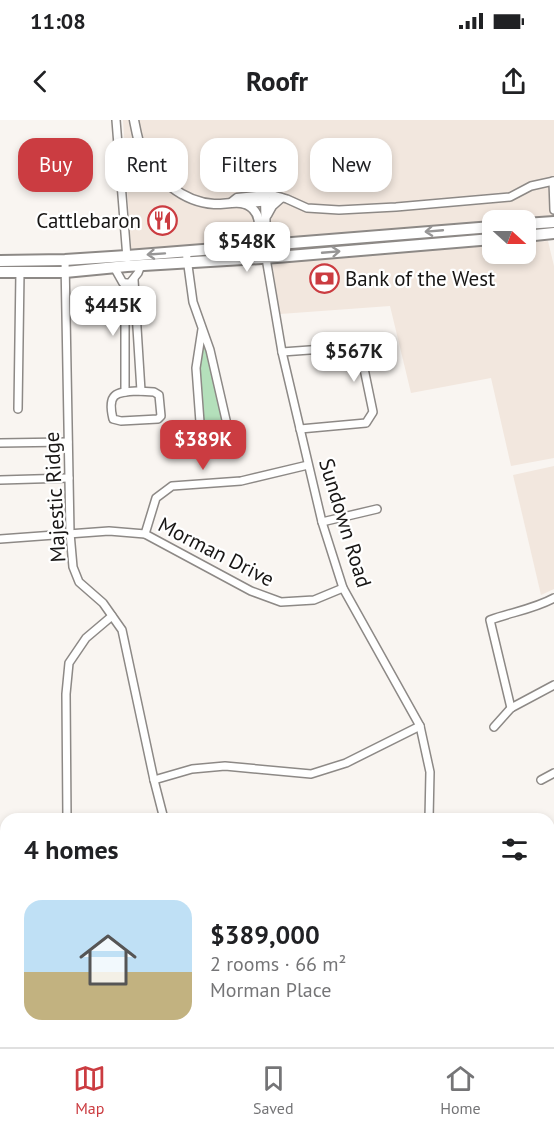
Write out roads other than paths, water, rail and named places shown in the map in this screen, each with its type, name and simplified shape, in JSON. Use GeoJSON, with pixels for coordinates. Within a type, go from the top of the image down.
{"type":"FeatureCollection","features":[{"type":"Feature","properties":{"kind":"main road"},"geometry":{"type":"LineString","coordinates":[[536,223],[554,222]]}},
{"type":"Feature","properties":{"kind":"main road"},"geometry":{"type":"LineString","coordinates":[[0,261],[114,267],[127,261],[141,265],[263,245],[482,228]]}},
{"type":"Feature","properties":{"kind":"main road"},"geometry":{"type":"LineString","coordinates":[[536,235],[554,233]]}},
{"type":"Feature","properties":{"kind":"main road"},"geometry":{"type":"LineString","coordinates":[[0,272],[186,257],[266,258],[482,240]]}},
{"type":"Feature","properties":{"kind":"street"},"geometry":{"type":"LineString","coordinates":[[116,120],[127,261]]}},
{"type":"Feature","properties":{"kind":"street"},"geometry":{"type":"LineString","coordinates":[[134,120],[141,150],[156,173],[174,190],[189,199],[203,203],[216,205],[232,202],[237,198],[281,198],[307,208],[353,210],[510,197],[531,186],[553,181],[554,210]]}},
{"type":"Feature","properties":{"kind":"street"},"geometry":{"type":"LineString","coordinates":[[243,204],[253,208],[262,219],[281,198]]}},
{"type":"Feature","properties":{"kind":"street"},"geometry":{"type":"LineString","coordinates":[[232,202],[243,204],[261,199]]}},
{"type":"Feature","properties":{"kind":"street","name":"Sundown Road"},"geometry":{"type":"LineString","coordinates":[[261,199],[263,245],[282,352],[322,522],[343,588],[420,726],[430,772],[429,813]]}},
{"type":"Feature","properties":{"kind":"street"},"geometry":{"type":"LineString","coordinates":[[186,257],[193,302],[210,350],[229,433],[201,436],[196,368],[202,329]]}},
{"type":"Feature","properties":{"kind":"street"},"geometry":{"type":"LineString","coordinates":[[141,265],[134,280],[141,391]]}},
{"type":"Feature","properties":{"kind":"street","name":"Majestic Ridge"},"geometry":{"type":"LineString","coordinates":[[65,266],[70,533],[73,567],[80,582],[103,603],[122,630],[162,813]]}},
{"type":"Feature","properties":{"kind":"street"},"geometry":{"type":"LineString","coordinates":[[114,267],[123,283],[130,283],[134,280]]}},
{"type":"Feature","properties":{"kind":"street"},"geometry":{"type":"LineString","coordinates":[[18,409],[20,272]]}},
{"type":"Feature","properties":{"kind":"street"},"geometry":{"type":"LineString","coordinates":[[125,283],[125,392]]}},
{"type":"Feature","properties":{"kind":"street"},"geometry":{"type":"LineString","coordinates":[[282,352],[351,347],[361,354],[373,412],[366,423],[300,429]]}},
{"type":"Feature","properties":{"kind":"street"},"geometry":{"type":"LineString","coordinates":[[141,391],[154,392],[159,395],[161,416],[158,419],[121,421],[113,419],[110,406],[114,396],[119,392],[141,391]]}},
{"type":"Feature","properties":{"kind":"street"},"geometry":{"type":"LineString","coordinates":[[0,443],[68,442]]}},
{"type":"Feature","properties":{"kind":"street"},"geometry":{"type":"LineString","coordinates":[[145,534],[156,498],[172,486],[241,481],[308,465]]}},
{"type":"Feature","properties":{"kind":"street"},"geometry":{"type":"LineString","coordinates":[[0,480],[69,478]]}},
{"type":"Feature","properties":{"kind":"street"},"geometry":{"type":"LineString","coordinates":[[322,522],[377,509]]}},
{"type":"Feature","properties":{"kind":"street","name":"Morman Drive"},"geometry":{"type":"LineString","coordinates":[[0,539],[108,531],[145,534],[251,591],[281,602],[314,600],[343,588]]}},
{"type":"Feature","properties":{"kind":"street"},"geometry":{"type":"LineString","coordinates":[[511,708],[490,620],[538,606],[554,598]]}},
{"type":"Feature","properties":{"kind":"street"},"geometry":{"type":"LineString","coordinates":[[67,813],[66,694],[69,663],[86,638],[112,616]]}},
{"type":"Feature","properties":{"kind":"street"},"geometry":{"type":"LineString","coordinates":[[494,727],[511,708],[554,685]]}},
{"type":"Feature","properties":{"kind":"street"},"geometry":{"type":"LineString","coordinates":[[154,780],[192,769],[225,766],[311,774],[346,763],[420,726]]}},
{"type":"Feature","properties":{"kind":"street"},"geometry":{"type":"LineString","coordinates":[[541,780],[554,773]]}},
{"type":"Feature","properties":{"kind":"place","name":"Cattlebaron"},"geometry":{"type":"Point","coordinates":[162,221]}},
{"type":"Feature","properties":{"kind":"place","name":"Bank of the West"},"geometry":{"type":"Point","coordinates":[324,279]}}]}
